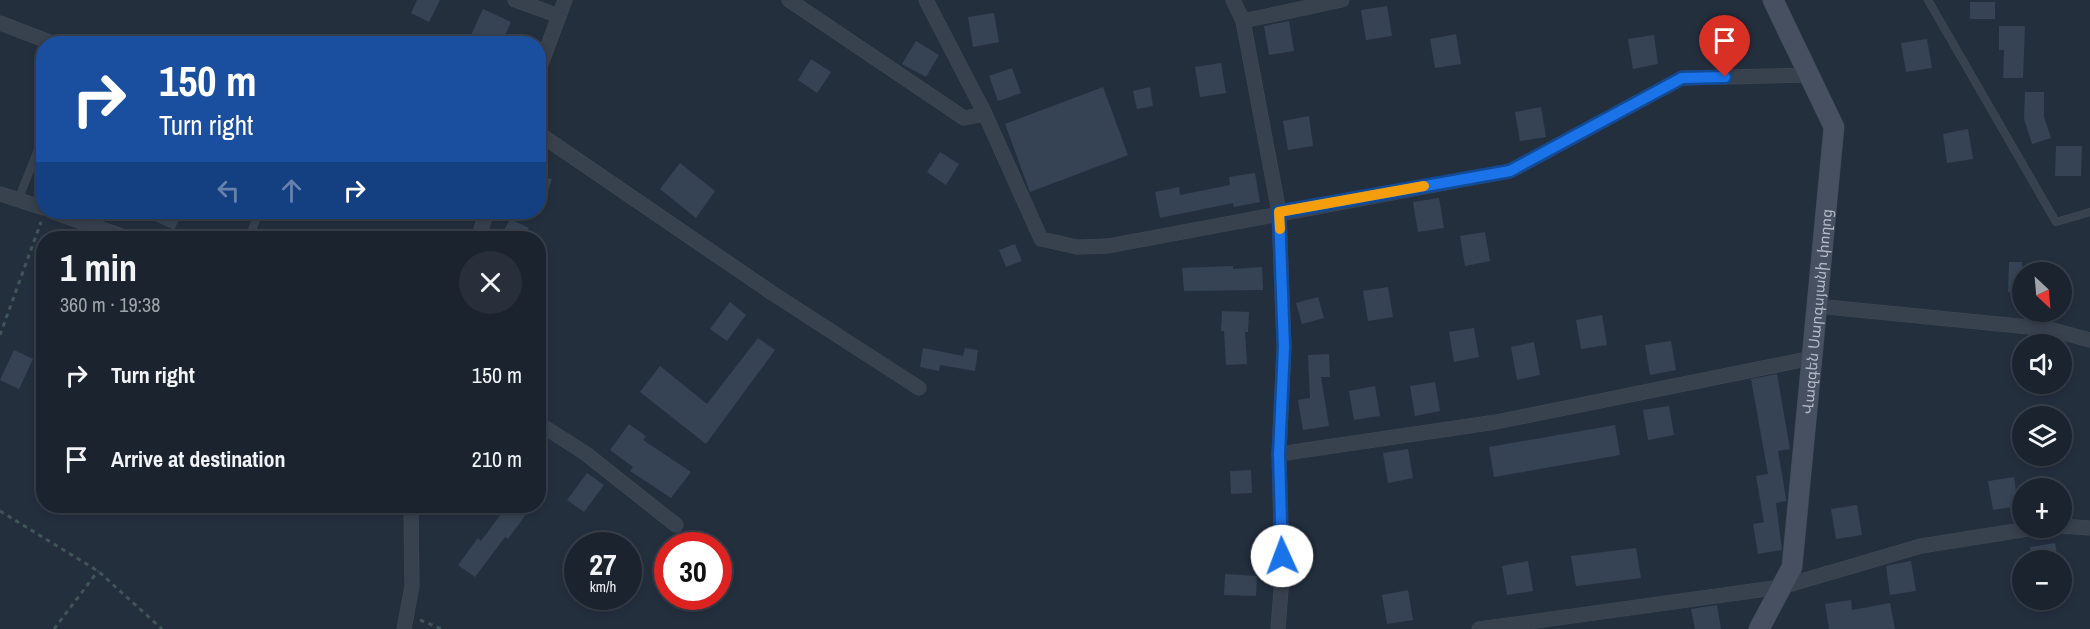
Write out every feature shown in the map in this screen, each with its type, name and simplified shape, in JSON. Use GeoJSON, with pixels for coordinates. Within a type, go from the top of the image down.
{"type":"FeatureCollection","features":[{"type":"Feature","properties":{"kind":"street"},"geometry":{"type":"LineString","coordinates":[[515,0],[559,16]]}},
{"type":"Feature","properties":{"kind":"street"},"geometry":{"type":"LineString","coordinates":[[546,51],[565,0]]}},
{"type":"Feature","properties":{"kind":"street"},"geometry":{"type":"LineString","coordinates":[[789,0],[964,118],[985,114]]}},
{"type":"Feature","properties":{"kind":"street"},"geometry":{"type":"LineString","coordinates":[[926,0],[985,114],[1041,239],[1077,247],[1108,246],[1279,212],[1510,171],[1682,78],[1809,75]]}},
{"type":"Feature","properties":{"kind":"street"},"geometry":{"type":"LineString","coordinates":[[1233,0],[1243,21],[1279,212],[1284,347],[1279,454],[1282,577],[1278,629]]}},
{"type":"Feature","properties":{"kind":"street"},"geometry":{"type":"LineString","coordinates":[[1243,21],[1342,0]]}},
{"type":"Feature","properties":{"kind":"street","name":"Վազգեն Սարգսյանի փողոց"},"geometry":{"type":"LineString","coordinates":[[1759,629],[1792,567],[1834,128],[1773,0]]}},
{"type":"Feature","properties":{"kind":"street"},"geometry":{"type":"LineString","coordinates":[[0,23],[36,37]]}},
{"type":"Feature","properties":{"kind":"street"},"geometry":{"type":"LineString","coordinates":[[546,138],[772,293],[919,388]]}},
{"type":"Feature","properties":{"kind":"street"},"geometry":{"type":"LineString","coordinates":[[0,194],[36,207]]}},
{"type":"Feature","properties":{"kind":"street"},"geometry":{"type":"LineString","coordinates":[[73,219],[108,231]]}},
{"type":"Feature","properties":{"kind":"street"},"geometry":{"type":"LineString","coordinates":[[1817,306],[2049,329],[2090,340]]}},
{"type":"Feature","properties":{"kind":"street"},"geometry":{"type":"LineString","coordinates":[[1279,454],[1496,422],[1812,358]]}},
{"type":"Feature","properties":{"kind":"street"},"geometry":{"type":"LineString","coordinates":[[546,428],[585,453],[676,525]]}},
{"type":"Feature","properties":{"kind":"street"},"geometry":{"type":"LineString","coordinates":[[405,629],[412,585],[411,513]]}},
{"type":"Feature","properties":{"kind":"street"},"geometry":{"type":"LineString","coordinates":[[2072,527],[2090,528]]}},
{"type":"Feature","properties":{"kind":"street"},"geometry":{"type":"LineString","coordinates":[[1479,629],[1781,586],[1921,546],[2012,532]]}},
{"type":"Feature","properties":{"kind":"lane"},"geometry":{"type":"LineString","coordinates":[[1928,0],[2056,222],[2090,212]]}},
{"type":"Feature","properties":{"kind":"lane"},"geometry":{"type":"LineString","coordinates":[[18,200],[36,155]]}},
{"type":"Feature","properties":{"kind":"path"},"geometry":{"type":"LineString","coordinates":[[0,335],[36,233]]}},
{"type":"Feature","properties":{"kind":"path"},"geometry":{"type":"LineString","coordinates":[[0,511],[98,571],[162,629]]}},
{"type":"Feature","properties":{"kind":"path"},"geometry":{"type":"LineString","coordinates":[[54,629],[98,571]]}},
{"type":"Feature","properties":{"kind":"path"},"geometry":{"type":"LineString","coordinates":[[407,615],[442,629]]}},
{"type":"Feature","properties":{"kind":"building"},"geometry":{"type":"Polygon","coordinates":[[[417,0],[440,0],[429,22],[411,13],[417,0]]]}},
{"type":"Feature","properties":{"kind":"building"},"geometry":{"type":"Polygon","coordinates":[[[1970,2],[1995,2],[1995,19],[1970,19],[1970,2]]]}},
{"type":"Feature","properties":{"kind":"building"},"geometry":{"type":"Polygon","coordinates":[[[1387,6],[1392,36],[1366,40],[1361,10],[1387,6]]]}},
{"type":"Feature","properties":{"kind":"building"},"geometry":{"type":"Polygon","coordinates":[[[483,9],[511,22],[505,36],[471,36],[483,9]]]}},
{"type":"Feature","properties":{"kind":"building"},"geometry":{"type":"Polygon","coordinates":[[[994,13],[999,42],[973,47],[968,17],[994,13]]]}},
{"type":"Feature","properties":{"kind":"building"},"geometry":{"type":"Polygon","coordinates":[[[1289,21],[1294,51],[1269,55],[1264,26],[1289,21]]]}},
{"type":"Feature","properties":{"kind":"building"},"geometry":{"type":"Polygon","coordinates":[[[1999,26],[2025,26],[2023,78],[2003,78],[2004,50],[1999,50],[1999,26]]]}},
{"type":"Feature","properties":{"kind":"building"},"geometry":{"type":"Polygon","coordinates":[[[1456,34],[1461,64],[1435,68],[1430,39],[1456,34]]]}},
{"type":"Feature","properties":{"kind":"building"},"geometry":{"type":"Polygon","coordinates":[[[1654,35],[1658,64],[1633,69],[1628,39],[1654,35]]]}},
{"type":"Feature","properties":{"kind":"building"},"geometry":{"type":"Polygon","coordinates":[[[1927,39],[1932,68],[1906,72],[1901,43],[1927,39]]]}},
{"type":"Feature","properties":{"kind":"building"},"geometry":{"type":"Polygon","coordinates":[[[916,41],[939,55],[926,77],[902,64],[916,41]]]}},
{"type":"Feature","properties":{"kind":"building"},"geometry":{"type":"Polygon","coordinates":[[[811,59],[831,72],[817,93],[798,80],[811,59]]]}},
{"type":"Feature","properties":{"kind":"building"},"geometry":{"type":"Polygon","coordinates":[[[1221,63],[1226,93],[1200,97],[1195,67],[1221,63]]]}},
{"type":"Feature","properties":{"kind":"building"},"geometry":{"type":"Polygon","coordinates":[[[1012,68],[1021,93],[998,101],[989,76],[1012,68]]]}},
{"type":"Feature","properties":{"kind":"building"},"geometry":{"type":"Polygon","coordinates":[[[1103,87],[1128,155],[1030,192],[1005,124],[1103,87]]]}},
{"type":"Feature","properties":{"kind":"building"},"geometry":{"type":"Polygon","coordinates":[[[1150,87],[1153,106],[1137,109],[1133,91],[1150,87]]]}},
{"type":"Feature","properties":{"kind":"building"},"geometry":{"type":"Polygon","coordinates":[[[2025,92],[2044,92],[2044,117],[2051,138],[2032,144],[2024,119],[2025,92]]]}},
{"type":"Feature","properties":{"kind":"building"},"geometry":{"type":"Polygon","coordinates":[[[1541,107],[1546,137],[1520,141],[1515,112],[1541,107]]]}},
{"type":"Feature","properties":{"kind":"building"},"geometry":{"type":"Polygon","coordinates":[[[1309,116],[1313,146],[1288,150],[1283,121],[1309,116]]]}},
{"type":"Feature","properties":{"kind":"building"},"geometry":{"type":"Polygon","coordinates":[[[1968,129],[1973,159],[1947,163],[1943,134],[1968,129]]]}},
{"type":"Feature","properties":{"kind":"building"},"geometry":{"type":"Polygon","coordinates":[[[2056,146],[2082,146],[2081,176],[2055,176],[2056,146]]]}},
{"type":"Feature","properties":{"kind":"building"},"geometry":{"type":"Polygon","coordinates":[[[940,152],[959,164],[946,185],[927,172],[940,152]]]}},
{"type":"Feature","properties":{"kind":"building"},"geometry":{"type":"Polygon","coordinates":[[[680,163],[715,191],[696,218],[660,189],[680,163]]]}},
{"type":"Feature","properties":{"kind":"building"},"geometry":{"type":"Polygon","coordinates":[[[1255,173],[1260,202],[1234,207],[1233,203],[1160,218],[1155,192],[1179,187],[1180,195],[1230,185],[1229,177],[1255,173]]]}},
{"type":"Feature","properties":{"kind":"building"},"geometry":{"type":"Polygon","coordinates":[[[546,177],[552,179],[546,198],[546,177]]]}},
{"type":"Feature","properties":{"kind":"building"},"geometry":{"type":"Polygon","coordinates":[[[1439,198],[1444,228],[1418,232],[1413,202],[1439,198]]]}},
{"type":"Feature","properties":{"kind":"building"},"geometry":{"type":"Polygon","coordinates":[[[156,219],[180,219],[174,230],[155,221],[156,219]]]}},
{"type":"Feature","properties":{"kind":"building"},"geometry":{"type":"Polygon","coordinates":[[[510,219],[529,228],[528,231],[504,231],[510,219]]]}},
{"type":"Feature","properties":{"kind":"building"},"geometry":{"type":"Polygon","coordinates":[[[1485,232],[1490,261],[1465,266],[1460,236],[1485,232]]]}},
{"type":"Feature","properties":{"kind":"building"},"geometry":{"type":"Polygon","coordinates":[[[1015,244],[1022,261],[1006,267],[999,250],[1015,244]]]}},
{"type":"Feature","properties":{"kind":"building"},"geometry":{"type":"Polygon","coordinates":[[[2009,262],[2012,262],[2012,292],[2008,292],[2009,262]]]}},
{"type":"Feature","properties":{"kind":"building"},"geometry":{"type":"Polygon","coordinates":[[[1233,266],[1233,269],[1262,267],[1263,290],[1184,291],[1182,268],[1233,266]]]}},
{"type":"Feature","properties":{"kind":"building"},"geometry":{"type":"Polygon","coordinates":[[[1388,287],[1393,317],[1368,321],[1363,291],[1388,287]]]}},
{"type":"Feature","properties":{"kind":"building"},"geometry":{"type":"Polygon","coordinates":[[[1318,297],[1324,318],[1302,324],[1296,303],[1318,297]]]}},
{"type":"Feature","properties":{"kind":"building"},"geometry":{"type":"Polygon","coordinates":[[[730,302],[746,315],[727,341],[710,329],[730,302]]]}},
{"type":"Feature","properties":{"kind":"building"},"geometry":{"type":"Polygon","coordinates":[[[1222,311],[1249,312],[1248,332],[1245,332],[1247,364],[1226,365],[1224,331],[1221,331],[1222,311]]]}},
{"type":"Feature","properties":{"kind":"building"},"geometry":{"type":"Polygon","coordinates":[[[1602,315],[1607,345],[1581,349],[1576,320],[1602,315]]]}},
{"type":"Feature","properties":{"kind":"building"},"geometry":{"type":"Polygon","coordinates":[[[1474,328],[1479,357],[1454,362],[1449,332],[1474,328]]]}},
{"type":"Feature","properties":{"kind":"building"},"geometry":{"type":"Polygon","coordinates":[[[758,338],[775,350],[706,444],[640,392],[660,366],[707,404],[758,338]]]}},
{"type":"Feature","properties":{"kind":"building"},"geometry":{"type":"Polygon","coordinates":[[[1671,341],[1676,370],[1650,375],[1645,345],[1671,341]]]}},
{"type":"Feature","properties":{"kind":"building"},"geometry":{"type":"Polygon","coordinates":[[[1534,342],[1540,375],[1517,380],[1511,347],[1534,342]]]}},
{"type":"Feature","properties":{"kind":"building"},"geometry":{"type":"Polygon","coordinates":[[[923,348],[963,356],[965,348],[978,350],[975,371],[940,365],[939,371],[920,367],[923,348]]]}},
{"type":"Feature","properties":{"kind":"building"},"geometry":{"type":"Polygon","coordinates":[[[14,350],[33,359],[19,389],[0,380],[14,350]]]}},
{"type":"Feature","properties":{"kind":"building"},"geometry":{"type":"Polygon","coordinates":[[[1329,354],[1330,377],[1321,377],[1329,426],[1303,430],[1298,400],[1310,398],[1308,355],[1329,354]]]}},
{"type":"Feature","properties":{"kind":"building"},"geometry":{"type":"Polygon","coordinates":[[[1777,374],[1790,449],[1778,451],[1786,498],[1786,501],[1776,503],[1782,550],[1758,554],[1753,524],[1764,522],[1756,476],[1768,474],[1751,379],[1777,374]]]}},
{"type":"Feature","properties":{"kind":"building"},"geometry":{"type":"Polygon","coordinates":[[[1435,382],[1440,411],[1415,416],[1410,386],[1435,382]]]}},
{"type":"Feature","properties":{"kind":"building"},"geometry":{"type":"Polygon","coordinates":[[[1375,386],[1380,416],[1354,420],[1349,391],[1375,386]]]}},
{"type":"Feature","properties":{"kind":"building"},"geometry":{"type":"Polygon","coordinates":[[[1669,406],[1674,435],[1648,440],[1643,410],[1669,406]]]}},
{"type":"Feature","properties":{"kind":"building"},"geometry":{"type":"Polygon","coordinates":[[[629,424],[646,436],[643,440],[691,472],[671,498],[630,471],[633,467],[610,450],[629,424]]]}},
{"type":"Feature","properties":{"kind":"building"},"geometry":{"type":"Polygon","coordinates":[[[1615,425],[1620,455],[1494,477],[1489,447],[1615,425]]]}},
{"type":"Feature","properties":{"kind":"building"},"geometry":{"type":"Polygon","coordinates":[[[1408,449],[1413,478],[1388,483],[1383,453],[1408,449]]]}},
{"type":"Feature","properties":{"kind":"building"},"geometry":{"type":"Polygon","coordinates":[[[1251,470],[1252,493],[1231,494],[1230,471],[1251,470]]]}},
{"type":"Feature","properties":{"kind":"building"},"geometry":{"type":"Polygon","coordinates":[[[587,473],[604,485],[584,512],[567,500],[587,473]]]}},
{"type":"Feature","properties":{"kind":"building"},"geometry":{"type":"Polygon","coordinates":[[[2014,477],[2012,478],[2012,507],[1993,510],[1988,481],[2014,477]]]}},
{"type":"Feature","properties":{"kind":"building"},"geometry":{"type":"Polygon","coordinates":[[[1857,505],[1862,535],[1836,539],[1831,509],[1857,505]]]}},
{"type":"Feature","properties":{"kind":"building"},"geometry":{"type":"Polygon","coordinates":[[[502,513],[527,513],[508,539],[505,537],[475,577],[458,565],[478,538],[481,541],[502,513]]]}},
{"type":"Feature","properties":{"kind":"building"},"geometry":{"type":"Polygon","coordinates":[[[2055,543],[2056,550],[2030,550],[2030,547],[2055,543]]]}},
{"type":"Feature","properties":{"kind":"building"},"geometry":{"type":"Polygon","coordinates":[[[1636,548],[1641,578],[1576,586],[1571,556],[1636,548]]]}},
{"type":"Feature","properties":{"kind":"building"},"geometry":{"type":"Polygon","coordinates":[[[1528,561],[1533,591],[1507,595],[1502,566],[1528,561]]]}},
{"type":"Feature","properties":{"kind":"building"},"geometry":{"type":"Polygon","coordinates":[[[1911,561],[1916,591],[1890,595],[1886,566],[1911,561]]]}},
{"type":"Feature","properties":{"kind":"building"},"geometry":{"type":"Polygon","coordinates":[[[1225,574],[1257,576],[1256,596],[1224,595],[1225,574]]]}},
{"type":"Feature","properties":{"kind":"building"},"geometry":{"type":"Polygon","coordinates":[[[1408,590],[1413,620],[1387,624],[1382,595],[1408,590]]]}},
{"type":"Feature","properties":{"kind":"building"},"geometry":{"type":"Polygon","coordinates":[[[1851,600],[1852,610],[1890,603],[1895,629],[1829,629],[1825,604],[1851,600]]]}},
{"type":"Feature","properties":{"kind":"building"},"geometry":{"type":"Polygon","coordinates":[[[1717,605],[1721,629],[1695,629],[1691,609],[1717,605]]]}},
{"type":"Feature","properties":{"kind":"slow traffic"},"geometry":{"type":"LineString","coordinates":[[1280,229],[1279,212],[1424,186]]}},
{"type":"Feature","properties":{"kind":"route"},"geometry":{"type":"LineString","coordinates":[[1282,556],[1279,454],[1284,347],[1279,212],[1510,171],[1682,78],[1725,77]]}}]}
